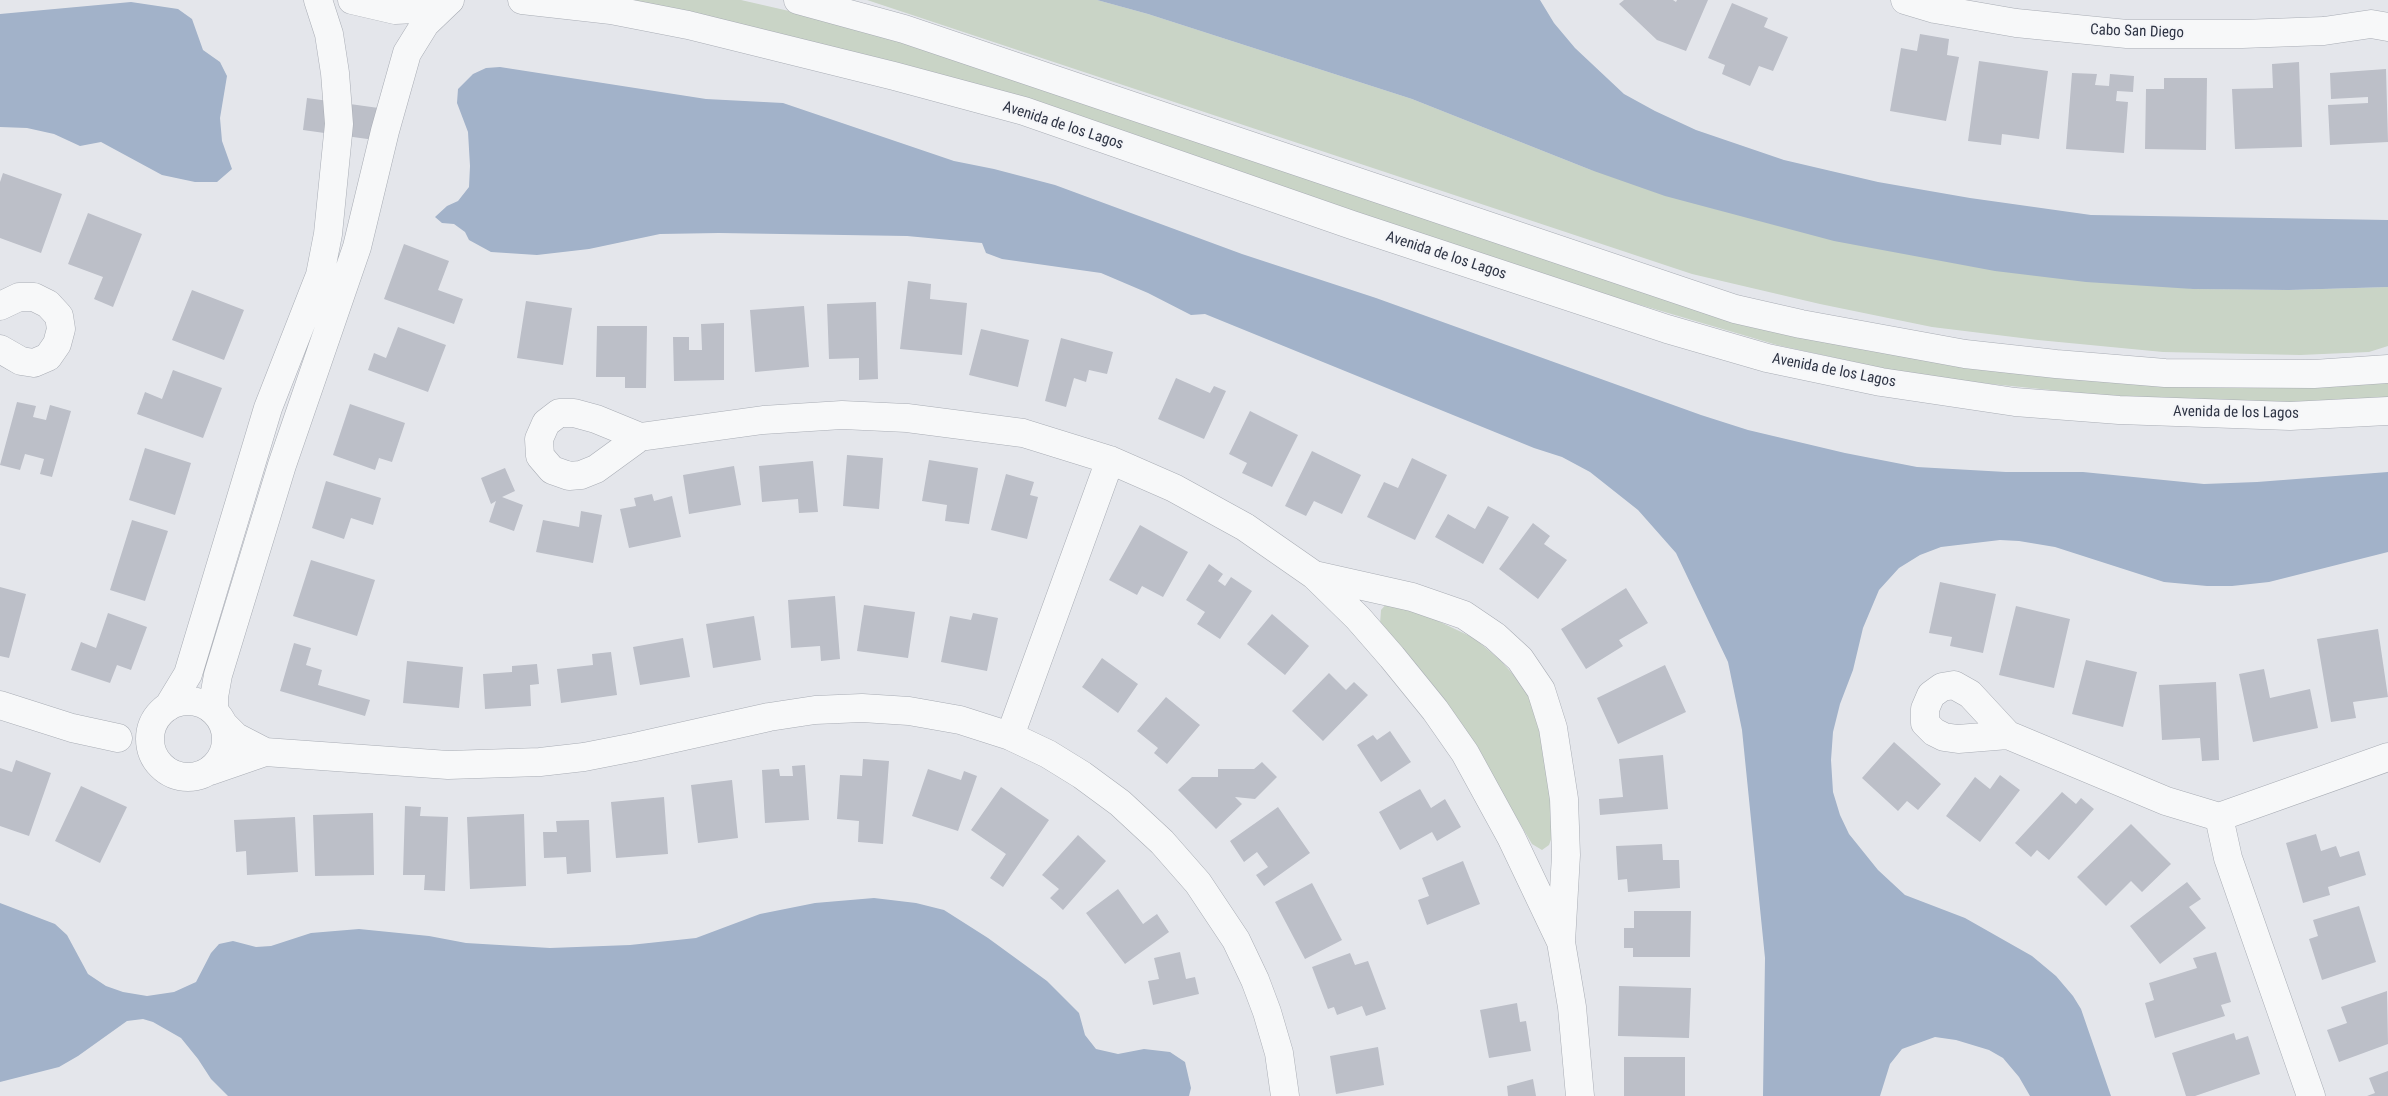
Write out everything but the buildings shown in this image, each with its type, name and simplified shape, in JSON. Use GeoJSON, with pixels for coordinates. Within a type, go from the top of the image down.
{"type":"FeatureCollection","features":[{"type":"Feature","properties":{"kind":"street"},"geometry":{"type":"LineString","coordinates":[[162,768],[154,758],[150,746],[150,733],[188,674],[268,408],[320,275],[327,242],[339,124],[335,73],[329,34],[318,0]]}},
{"type":"Feature","properties":{"kind":"street"},"geometry":{"type":"LineString","coordinates":[[352,0],[366,5],[395,10],[416,9],[449,0]]}},
{"type":"Feature","properties":{"kind":"street"},"geometry":{"type":"LineString","coordinates":[[210,770],[219,762],[225,750],[226,737],[214,696],[218,675],[282,466],[357,247],[385,130],[407,53],[425,24],[449,0]]}},
{"type":"Feature","properties":{"kind":"street","name":"Avenida de los Lagos"},"geometry":{"type":"LineString","coordinates":[[522,0],[611,10],[688,25],[894,76],[1024,111],[1352,226],[1667,329],[1767,358],[1881,382],[2034,403],[2119,410],[2290,416],[2388,411]]}},
{"type":"Feature","properties":{"kind":"street"},"geometry":{"type":"LineString","coordinates":[[798,0],[904,29],[1735,309],[1801,324],[1947,351],[2056,364],[2165,373],[2314,374],[2388,369]]}},
{"type":"Feature","properties":{"kind":"street","name":"Cabo San Diego"},"geometry":{"type":"LineString","coordinates":[[1905,0],[1936,9],[2016,23],[2127,34],[2315,32],[2382,20]]}},
{"type":"Feature","properties":{"kind":"street"},"geometry":{"type":"LineString","coordinates":[[0,306],[19,297],[34,297],[48,304],[54,310],[59,316],[62,329],[57,344],[48,357],[34,363],[21,361],[0,349]]}},
{"type":"Feature","properties":{"kind":"street"},"geometry":{"type":"LineString","coordinates":[[640,437],[764,420],[842,415],[907,418],[1023,433],[1110,460],[1174,488],[1245,527],[1314,575],[1358,618],[1392,657],[1435,710],[1465,752],[1511,837],[1561,942]]}},
{"type":"Feature","properties":{"kind":"street"},"geometry":{"type":"LineString","coordinates":[[1010,736],[1110,460]]}},
{"type":"Feature","properties":{"kind":"street"},"geometry":{"type":"LineString","coordinates":[[1314,575],[1412,597],[1464,615],[1496,636],[1520,659],[1541,690],[1553,728],[1564,799],[1566,855],[1561,942],[1572,1007],[1580,1096]]}},
{"type":"Feature","properties":{"kind":"street"},"geometry":{"type":"LineString","coordinates":[[118,738],[136,733],[179,702],[192,701],[204,704],[236,737],[265,752]]}},
{"type":"Feature","properties":{"kind":"street"},"geometry":{"type":"LineString","coordinates":[[0,704],[72,728],[118,738],[173,775],[185,778],[198,776],[210,770],[265,752],[448,765],[540,762],[635,747],[769,717],[815,710],[862,708],[909,711],[960,720],[1010,736],[1065,764],[1120,803],[1162,842],[1198,883],[1236,940],[1255,980],[1267,1012],[1279,1054],[1285,1096]]}},
{"type":"Feature","properties":{"kind":"street"},"geometry":{"type":"LineString","coordinates":[[2008,735],[2166,801],[2219,817],[2388,757]]}},
{"type":"Feature","properties":{"kind":"street"},"geometry":{"type":"LineString","coordinates":[[2219,817],[2228,858],[2310,1096]]}},
{"type":"Feature","properties":{"kind":"green space"},"geometry":{"type":"Polygon","coordinates":[[[623,0],[741,0],[789,11],[915,46],[1566,266],[2148,384],[2281,388],[2388,381],[2388,397],[2282,403],[2151,400],[1981,383],[1886,369],[1777,345],[1559,281],[990,87],[623,0]]]}},
{"type":"Feature","properties":{"kind":"green space"},"geometry":{"type":"Polygon","coordinates":[[[867,0],[1097,0],[1148,14],[1412,99],[1591,170],[2193,289],[2289,290],[2388,287],[2388,346],[2369,352],[2300,355],[2163,352],[2038,340],[1932,327],[1820,304],[1692,274],[867,0]]]}},
{"type":"Feature","properties":{"kind":"green space"},"geometry":{"type":"Polygon","coordinates":[[[1388,602],[1402,604],[1474,638],[1500,660],[1521,683],[1538,711],[1555,829],[1549,845],[1542,850],[1532,844],[1462,725],[1380,624],[1381,610],[1388,602]]]}},
{"type":"Feature","properties":{"kind":"water"},"geometry":{"type":"Polygon","coordinates":[[[1097,0],[1540,0],[1554,23],[1575,48],[1624,94],[1696,130],[1784,160],[1878,182],[1970,198],[2091,215],[2388,220],[2388,287],[2289,290],[2193,289],[2086,282],[1995,271],[1834,241],[1665,196],[1591,170],[1412,99],[1148,14],[1097,0]]]}},
{"type":"Feature","properties":{"kind":"water"},"geometry":{"type":"Polygon","coordinates":[[[131,2],[178,9],[192,19],[203,50],[220,62],[227,76],[220,118],[222,141],[232,169],[217,182],[195,182],[162,175],[101,142],[80,146],[54,134],[27,128],[0,127],[0,14],[131,2]]]}},
{"type":"Feature","properties":{"kind":"water"},"geometry":{"type":"Polygon","coordinates":[[[500,67],[706,99],[783,103],[954,161],[1055,185],[1242,254],[1376,298],[1701,415],[1748,430],[1845,453],[1917,467],[2006,472],[2083,472],[2204,484],[2388,472],[2388,552],[2269,582],[2232,586],[2164,582],[2055,547],[2019,541],[2000,540],[1941,547],[1920,555],[1899,568],[1879,590],[1863,628],[1853,670],[1840,704],[1833,732],[1831,760],[1833,792],[1840,815],[1849,834],[1878,870],[1905,895],[1965,918],[2032,956],[2056,976],[2081,1009],[2111,1096],[2030,1096],[2019,1077],[2003,1058],[1989,1050],[1956,1040],[1935,1037],[1902,1049],[1890,1064],[1880,1096],[1763,1096],[1765,958],[1742,730],[1728,662],[1676,553],[1638,510],[1590,472],[1562,457],[1534,448],[1205,314],[1191,315],[1148,293],[1101,273],[1002,259],[986,253],[982,243],[907,236],[660,234],[589,249],[537,255],[491,252],[469,240],[465,232],[454,224],[442,223],[435,217],[447,206],[458,201],[469,187],[468,132],[457,103],[458,89],[473,74],[486,68],[500,67]]]}},
{"type":"Feature","properties":{"kind":"water"},"geometry":{"type":"Polygon","coordinates":[[[874,898],[916,903],[944,910],[988,938],[1047,981],[1079,1013],[1085,1035],[1096,1049],[1118,1054],[1144,1049],[1170,1052],[1185,1062],[1191,1088],[1189,1096],[228,1096],[211,1079],[181,1038],[153,1022],[143,1019],[127,1021],[78,1056],[59,1067],[0,1082],[0,903],[55,924],[67,935],[88,974],[106,986],[123,992],[147,996],[174,992],[196,982],[211,953],[219,944],[233,941],[256,947],[271,946],[311,933],[359,929],[429,936],[466,943],[550,948],[630,945],[696,938],[760,914],[815,903],[874,898]]]}}]}
